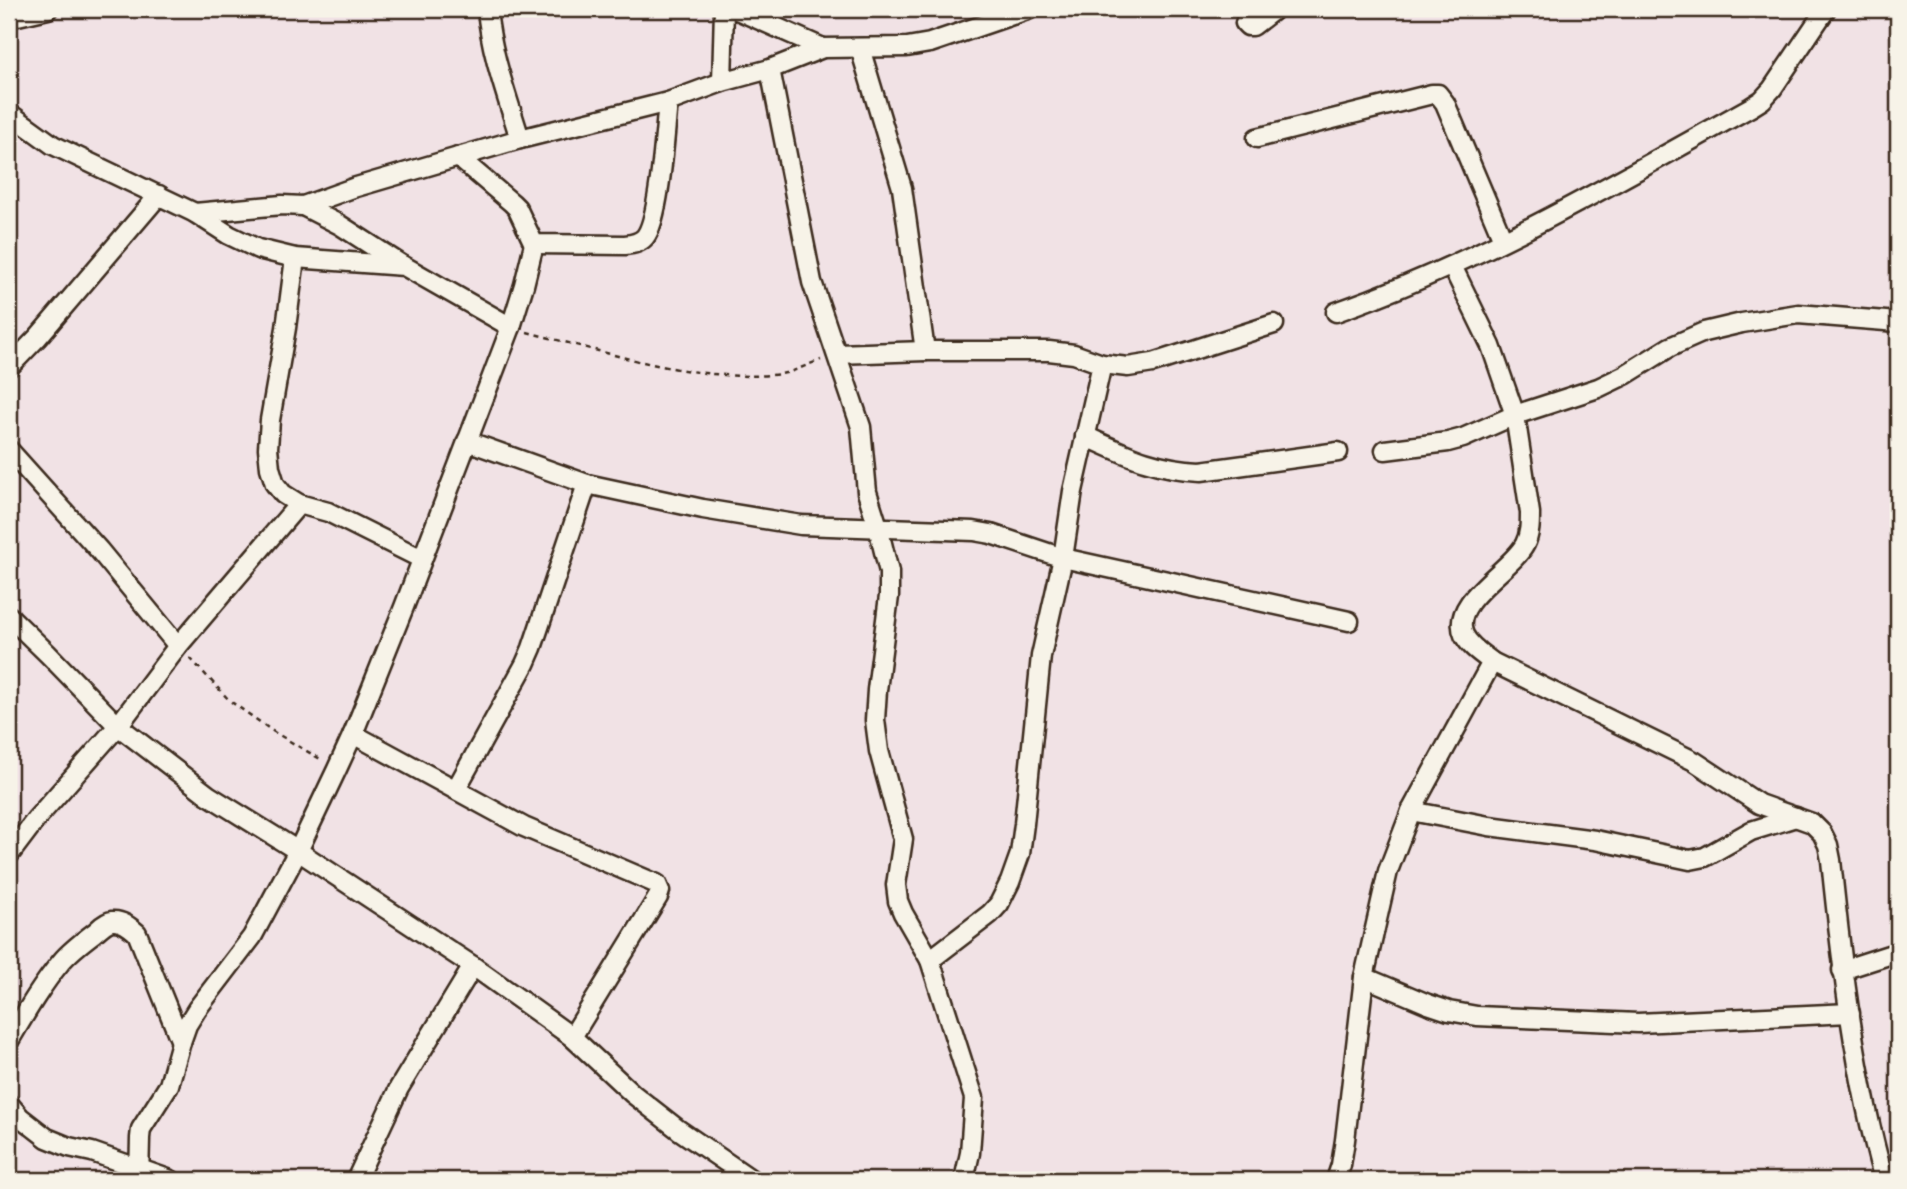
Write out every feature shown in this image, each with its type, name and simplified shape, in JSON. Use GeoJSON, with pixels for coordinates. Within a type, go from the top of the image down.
{"type":"FeatureCollection","features":[{"type":"Feature","properties":{"kind":"street"},"geometry":{"type":"LineString","coordinates":[[9,18],[48,9]]}},
{"type":"Feature","properties":{"kind":"street"},"geometry":{"type":"LineString","coordinates":[[487,9],[496,64],[520,139]]}},
{"type":"Feature","properties":{"kind":"street"},"geometry":{"type":"LineString","coordinates":[[722,82],[724,9]]}},
{"type":"Feature","properties":{"kind":"street"},"geometry":{"type":"LineString","coordinates":[[735,9],[823,48]]}},
{"type":"Feature","properties":{"kind":"street"},"geometry":{"type":"LineString","coordinates":[[195,213],[282,205],[303,206],[353,188],[520,139],[668,102],[722,82],[770,69],[823,48],[907,47],[930,43],[1030,9]]}},
{"type":"Feature","properties":{"kind":"street"},"geometry":{"type":"LineString","coordinates":[[1250,9],[1245,23],[1248,26],[1252,26],[1275,9]]}},
{"type":"Feature","properties":{"kind":"street"},"geometry":{"type":"LineString","coordinates":[[1336,312],[1385,295],[1452,266],[1566,209],[1762,100],[1826,9]]}},
{"type":"Feature","properties":{"kind":"street"},"geometry":{"type":"LineString","coordinates":[[860,48],[902,188],[925,351]]}},
{"type":"Feature","properties":{"kind":"street"},"geometry":{"type":"LineString","coordinates":[[770,69],[812,282],[861,427],[867,492],[889,572],[889,596],[874,720],[879,751],[903,839],[896,885],[898,901],[930,960],[974,1098],[970,1153],[964,1180]]}},
{"type":"Feature","properties":{"kind":"street"},"geometry":{"type":"LineString","coordinates":[[1257,138],[1438,94],[1445,103],[1503,240]]}},
{"type":"Feature","properties":{"kind":"street"},"geometry":{"type":"LineString","coordinates":[[534,244],[625,245],[637,243],[645,237],[652,225],[657,203],[668,102]]}},
{"type":"Feature","properties":{"kind":"street"},"geometry":{"type":"LineString","coordinates":[[9,113],[53,145],[195,213],[258,249],[295,258],[404,266]]}},
{"type":"Feature","properties":{"kind":"street"},"geometry":{"type":"LineString","coordinates":[[139,1175],[139,1138],[169,1085],[187,1025],[252,937],[298,851],[353,734],[467,441],[524,285],[534,244],[517,208],[458,157]]}},
{"type":"Feature","properties":{"kind":"street"},"geometry":{"type":"LineString","coordinates":[[9,367],[38,337],[159,195]]}},
{"type":"Feature","properties":{"kind":"street"},"geometry":{"type":"LineString","coordinates":[[303,206],[340,225],[404,266],[510,327]]}},
{"type":"Feature","properties":{"kind":"street"},"geometry":{"type":"LineString","coordinates":[[295,258],[270,420],[268,449],[275,484],[283,494],[299,504],[328,512],[422,559]]}},
{"type":"Feature","properties":{"kind":"street"},"geometry":{"type":"LineString","coordinates":[[1452,266],[1491,346],[1515,415],[1530,513],[1530,529],[1525,545],[1516,558],[1494,575],[1470,603],[1462,619],[1464,634],[1472,646],[1492,662],[1694,761],[1759,804],[1812,823],[1822,833],[1828,845],[1842,970],[1872,1137],[1884,1180]]}},
{"type":"Feature","properties":{"kind":"street"},"geometry":{"type":"LineString","coordinates":[[1385,450],[1463,438],[1515,415],[1598,388],[1670,347],[1704,332],[1798,314],[1898,322]]}},
{"type":"Feature","properties":{"kind":"street"},"geometry":{"type":"LineString","coordinates":[[837,354],[1049,351],[1074,354],[1102,364],[1128,367],[1153,363],[1274,324]]}},
{"type":"Feature","properties":{"kind":"street"},"geometry":{"type":"LineString","coordinates":[[930,960],[999,904],[1020,854],[1039,668],[1063,558],[1073,491],[1102,364]]}},
{"type":"Feature","properties":{"kind":"street"},"geometry":{"type":"LineString","coordinates":[[1086,436],[1135,459],[1161,467],[1184,470],[1202,471],[1338,452]]}},
{"type":"Feature","properties":{"kind":"street"},"geometry":{"type":"LineString","coordinates":[[467,441],[587,485],[703,509],[801,525],[974,531],[1063,558],[1349,621]]}},
{"type":"Feature","properties":{"kind":"street"},"geometry":{"type":"LineString","coordinates":[[9,450],[99,550],[178,646]]}},
{"type":"Feature","properties":{"kind":"street"},"geometry":{"type":"LineString","coordinates":[[456,789],[532,648],[587,485]]}},
{"type":"Feature","properties":{"kind":"street"},"geometry":{"type":"LineString","coordinates":[[9,855],[37,818],[118,726],[178,646],[299,504]]}},
{"type":"Feature","properties":{"kind":"street"},"geometry":{"type":"LineString","coordinates":[[9,616],[118,726],[208,795],[473,966],[572,1037],[633,1094],[678,1130],[752,1180]]}},
{"type":"Feature","properties":{"kind":"street"},"geometry":{"type":"LineString","coordinates":[[1336,1180],[1345,1140],[1364,977],[1388,871],[1411,811],[1492,662]]}},
{"type":"Feature","properties":{"kind":"street"},"geometry":{"type":"LineString","coordinates":[[353,734],[524,827],[657,884],[660,891],[658,897],[572,1037]]}},
{"type":"Feature","properties":{"kind":"street"},"geometry":{"type":"LineString","coordinates":[[1411,811],[1489,826],[1595,840],[1690,860],[1705,857],[1751,831],[1796,817]]}},
{"type":"Feature","properties":{"kind":"street"},"geometry":{"type":"LineString","coordinates":[[9,1041],[62,961],[74,948],[112,921],[122,923],[137,933],[181,1042]]}},
{"type":"Feature","properties":{"kind":"street"},"geometry":{"type":"LineString","coordinates":[[1842,970],[1898,952]]}},
{"type":"Feature","properties":{"kind":"street"},"geometry":{"type":"LineString","coordinates":[[356,1180],[399,1088],[473,966]]}},
{"type":"Feature","properties":{"kind":"street"},"geometry":{"type":"LineString","coordinates":[[1364,977],[1428,1004],[1477,1016],[1638,1023],[1850,1013]]}},
{"type":"Feature","properties":{"kind":"street"},"geometry":{"type":"LineString","coordinates":[[9,1104],[20,1117],[47,1138],[92,1152],[139,1175],[171,1180]]}},
{"type":"Feature","properties":{"kind":"path"},"geometry":{"type":"LineString","coordinates":[[510,327],[652,364],[727,376],[783,374],[837,354]]}},
{"type":"Feature","properties":{"kind":"path"},"geometry":{"type":"LineString","coordinates":[[178,646],[230,701],[274,732],[337,769]]}}]}
